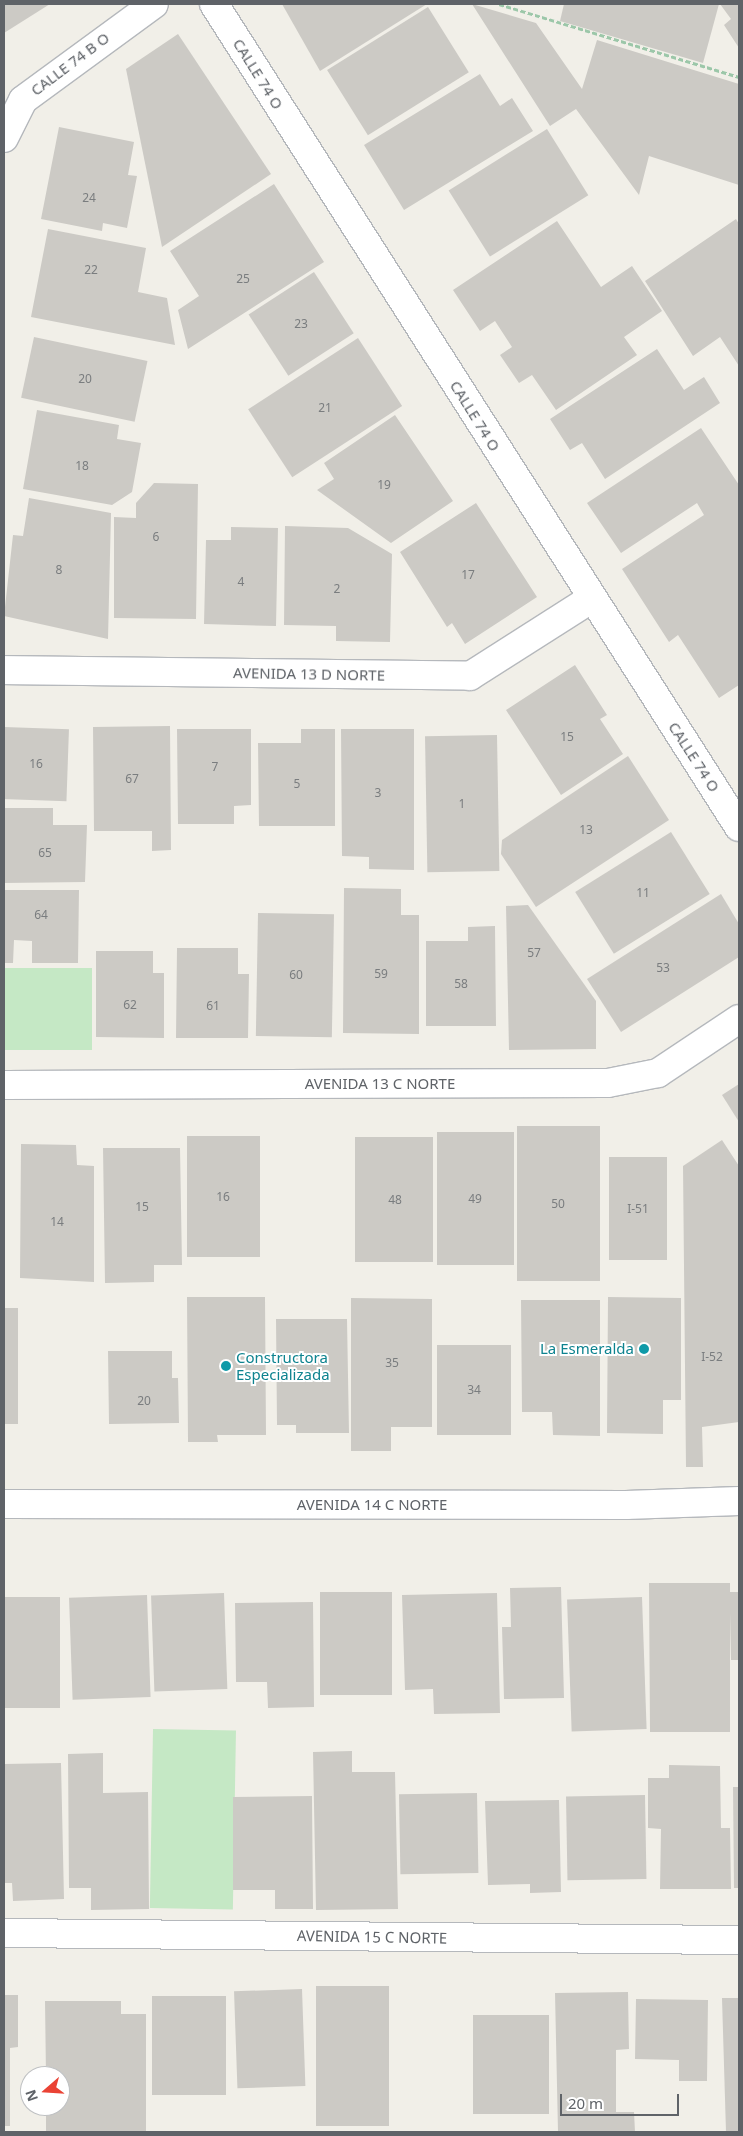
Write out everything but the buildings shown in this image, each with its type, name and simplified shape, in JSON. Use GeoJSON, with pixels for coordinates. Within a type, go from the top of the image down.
{"type":"FeatureCollection","features":[{"type":"Feature","properties":{"kind":"street","name":"CALLE 74 B O"},"geometry":{"type":"LineString","coordinates":[[4,138],[22,100],[154,4]]}},
{"type":"Feature","properties":{"kind":"street","name":"CALLE 74 O"},"geometry":{"type":"LineString","coordinates":[[214,4],[591,599],[739,827]]}},
{"type":"Feature","properties":{"kind":"street","name":"AVENIDA 13 D NORTE"},"geometry":{"type":"LineString","coordinates":[[4,670],[470,676],[591,599]]}},
{"type":"Feature","properties":{"kind":"street","name":"AVENIDA 13 C NORTE"},"geometry":{"type":"LineString","coordinates":[[4,1085],[608,1083],[658,1072],[739,1019]]}},
{"type":"Feature","properties":{"kind":"street","name":"AVENIDA 14 C NORTE"},"geometry":{"type":"LineString","coordinates":[[4,1504],[626,1505],[739,1501]]}},
{"type":"Feature","properties":{"kind":"street","name":"AVENIDA 15 C NORTE"},"geometry":{"type":"LineString","coordinates":[[4,1933],[739,1940]]}},
{"type":"Feature","properties":{"kind":"path"},"geometry":{"type":"LineString","coordinates":[[499,4],[739,76]]}},
{"type":"Feature","properties":{"kind":"green space"},"geometry":{"type":"Polygon","coordinates":[[[4,968],[92,968],[92,1050],[4,1050],[4,968]]]}},
{"type":"Feature","properties":{"kind":"green space"},"geometry":{"type":"Polygon","coordinates":[[[153,1729],[236,1730],[233,1909],[150,1908],[153,1729]]]}},
{"type":"Feature","properties":{"kind":"place","name":"La Esmeralda"},"geometry":{"type":"Point","coordinates":[644,1349]}},
{"type":"Feature","properties":{"kind":"place","name":"Constructora Especializada"},"geometry":{"type":"Point","coordinates":[226,1366]}}]}
